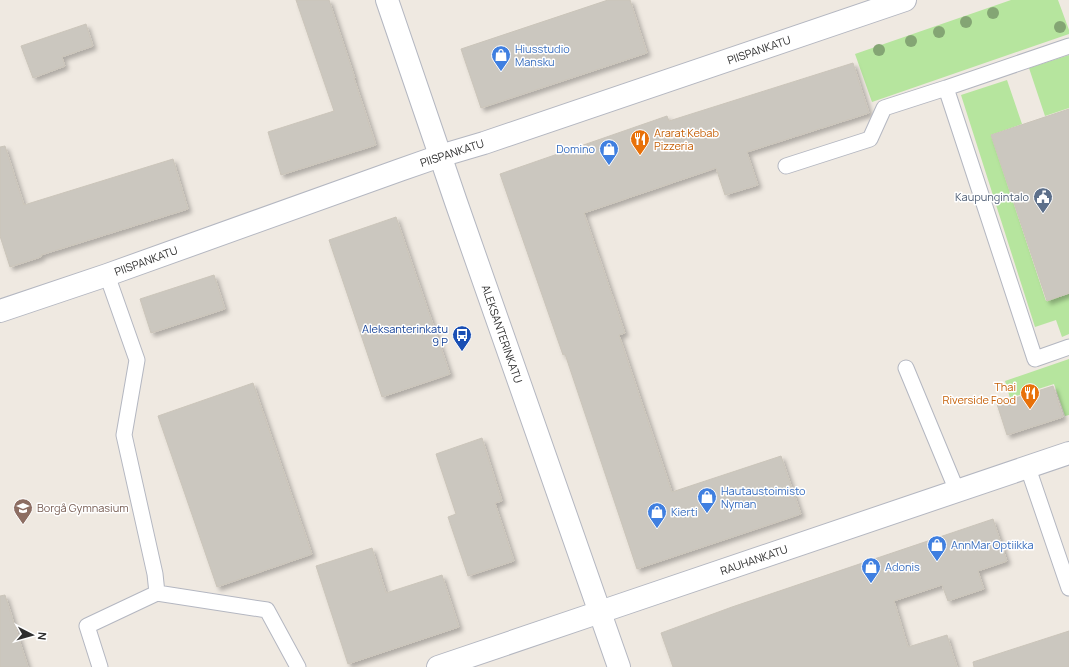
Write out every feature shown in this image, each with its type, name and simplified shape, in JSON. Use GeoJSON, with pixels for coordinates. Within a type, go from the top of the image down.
{"type":"FeatureCollection","features":[{"type":"Feature","properties":{"kind":"main road","name":"ALEKSANTERINKATU"},"geometry":{"type":"LineString","coordinates":[[387,0],[619,667]]}},
{"type":"Feature","properties":{"kind":"main road","name":"PIISPANKATU"},"geometry":{"type":"LineString","coordinates":[[0,311],[107,275],[440,156],[905,0]]}},
{"type":"Feature","properties":{"kind":"main road","name":"RAUHANKATU"},"geometry":{"type":"LineString","coordinates":[[438,667],[1069,453]]}},
{"type":"Feature","properties":{"kind":"lane"},"geometry":{"type":"LineString","coordinates":[[786,166],[870,139],[884,108],[1069,46]]}},
{"type":"Feature","properties":{"kind":"lane"},"geometry":{"type":"LineString","coordinates":[[946,88],[1035,359],[1069,347]]}},
{"type":"Feature","properties":{"kind":"lane"},"geometry":{"type":"LineString","coordinates":[[107,275],[137,360],[124,436],[155,574],[157,594]]}},
{"type":"Feature","properties":{"kind":"lane"},"geometry":{"type":"LineString","coordinates":[[906,368],[957,492]]}},
{"type":"Feature","properties":{"kind":"lane"},"geometry":{"type":"LineString","coordinates":[[1028,468],[1069,588]]}},
{"type":"Feature","properties":{"kind":"lane"},"geometry":{"type":"LineString","coordinates":[[100,667],[87,626],[157,594],[266,610],[298,667]]}},
{"type":"Feature","properties":{"kind":"green space"},"geometry":{"type":"Polygon","coordinates":[[[1011,0],[1058,0],[1069,30],[1069,34],[872,102],[855,54],[1011,0]]]}},
{"type":"Feature","properties":{"kind":"green space"},"geometry":{"type":"Polygon","coordinates":[[[1069,55],[1069,108],[1045,116],[1029,68],[1069,55]]]}},
{"type":"Feature","properties":{"kind":"green space"},"geometry":{"type":"Polygon","coordinates":[[[1007,80],[1022,124],[991,135],[1046,301],[1069,294],[1069,334],[1062,337],[1056,320],[1035,327],[961,95],[1007,80]]]}},
{"type":"Feature","properties":{"kind":"green space"},"geometry":{"type":"Polygon","coordinates":[[[1069,359],[1069,415],[1065,416],[1054,384],[1010,398],[1005,381],[1069,359]]]}},
{"type":"Feature","properties":{"kind":"building"},"geometry":{"type":"Polygon","coordinates":[[[296,0],[329,0],[376,145],[281,175],[268,132],[334,111],[296,0]]]}},
{"type":"Feature","properties":{"kind":"building"},"geometry":{"type":"Polygon","coordinates":[[[608,0],[630,0],[647,53],[481,108],[461,49],[608,0]]]}},
{"type":"Feature","properties":{"kind":"building"},"geometry":{"type":"Polygon","coordinates":[[[86,24],[93,46],[62,57],[65,66],[33,78],[21,46],[86,24]]]}},
{"type":"Feature","properties":{"kind":"building"},"geometry":{"type":"Polygon","coordinates":[[[853,63],[869,113],[747,152],[758,185],[725,195],[716,168],[584,213],[625,333],[619,335],[672,492],[781,456],[801,514],[637,569],[565,354],[563,355],[500,174],[667,116],[669,121],[853,63]]]}},
{"type":"Feature","properties":{"kind":"building","name":"Kaupungintalo"},"geometry":{"type":"Polygon","coordinates":[[[1069,109],[1069,293],[1047,301],[991,135],[1069,109]]]}},
{"type":"Feature","properties":{"kind":"building"},"geometry":{"type":"Polygon","coordinates":[[[5,146],[24,205],[173,159],[188,209],[41,255],[41,257],[10,267],[0,236],[0,147],[5,146]]]}},
{"type":"Feature","properties":{"kind":"building"},"geometry":{"type":"Polygon","coordinates":[[[396,217],[450,374],[382,397],[329,240],[396,217]]]}},
{"type":"Feature","properties":{"kind":"building"},"geometry":{"type":"Polygon","coordinates":[[[214,275],[225,309],[151,333],[140,299],[214,275]]]}},
{"type":"Feature","properties":{"kind":"building"},"geometry":{"type":"Polygon","coordinates":[[[253,383],[312,554],[217,587],[158,416],[253,383]]]}},
{"type":"Feature","properties":{"kind":"building","name":"Thai Riverside Food"},"geometry":{"type":"Polygon","coordinates":[[[1053,386],[1063,417],[1007,435],[997,404],[1053,386]]]}},
{"type":"Feature","properties":{"kind":"building"},"geometry":{"type":"Polygon","coordinates":[[[482,438],[502,501],[495,503],[514,561],[468,576],[448,517],[456,514],[436,454],[482,438]]]}},
{"type":"Feature","properties":{"kind":"building"},"geometry":{"type":"Polygon","coordinates":[[[993,519],[1007,561],[978,571],[984,589],[948,601],[942,585],[894,601],[908,647],[947,635],[957,667],[673,667],[661,633],[732,607],[993,519]]]}},
{"type":"Feature","properties":{"kind":"building"},"geometry":{"type":"Polygon","coordinates":[[[372,548],[386,593],[442,575],[459,627],[348,664],[316,566],[372,548]]]}},
{"type":"Feature","properties":{"kind":"building"},"geometry":{"type":"Polygon","coordinates":[[[5,595],[28,667],[0,667],[0,596],[5,595]]]}},
{"type":"Feature","properties":{"kind":"building"},"geometry":{"type":"Polygon","coordinates":[[[1069,631],[1069,667],[974,667],[973,662],[1069,631]]]}},
{"type":"Feature","properties":{"kind":"place","name":"Hiusstudio Mansku"},"geometry":{"type":"Point","coordinates":[501,72]}},
{"type":"Feature","properties":{"kind":"place","name":"Ararat Kebab Pizzeria"},"geometry":{"type":"Point","coordinates":[640,156]}},
{"type":"Feature","properties":{"kind":"place","name":"Domino"},"geometry":{"type":"Point","coordinates":[609,166]}},
{"type":"Feature","properties":{"kind":"place","name":"Kaupungintalo"},"geometry":{"type":"Point","coordinates":[1043,214]}},
{"type":"Feature","properties":{"kind":"place","name":"Aleksanterinkatu 9 P"},"geometry":{"type":"Point","coordinates":[462,352]}},
{"type":"Feature","properties":{"kind":"place","name":"Thai Riverside Food"},"geometry":{"type":"Point","coordinates":[1030,410]}},
{"type":"Feature","properties":{"kind":"place","name":"Hautaustoimisto Nyman"},"geometry":{"type":"Point","coordinates":[707,514]}},
{"type":"Feature","properties":{"kind":"place","name":"Borgå Gymnasium"},"geometry":{"type":"Point","coordinates":[23,525]}},
{"type":"Feature","properties":{"kind":"place","name":"Kierti"},"geometry":{"type":"Point","coordinates":[657,529]}},
{"type":"Feature","properties":{"kind":"place","name":"AnnMar Optiikka"},"geometry":{"type":"Point","coordinates":[937,562]}},
{"type":"Feature","properties":{"kind":"place","name":"Adonis"},"geometry":{"type":"Point","coordinates":[871,584]}}]}
